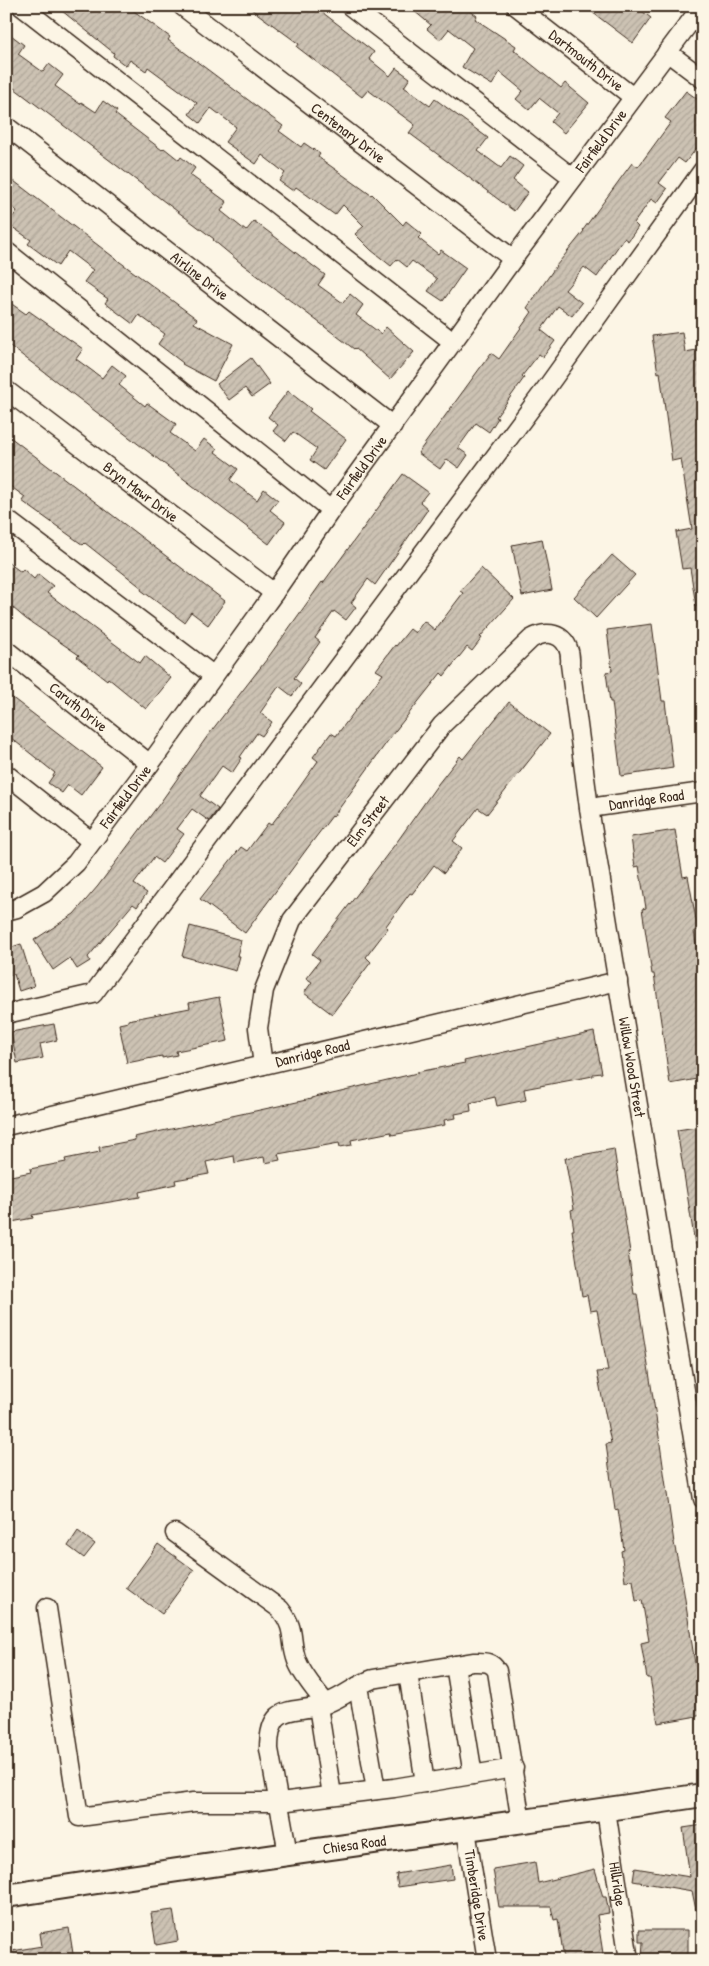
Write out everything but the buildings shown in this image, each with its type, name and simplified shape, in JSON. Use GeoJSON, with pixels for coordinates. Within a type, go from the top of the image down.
{"type":"FeatureCollection","features":[{"type":"Feature","properties":{"kind":"main road","name":"Chiesa Road"},"geometry":{"type":"LineString","coordinates":[[6,1896],[191,1867],[466,1830],[703,1795]]}},
{"type":"Feature","properties":{"kind":"street"},"geometry":{"type":"LineString","coordinates":[[20,6],[453,342]]}},
{"type":"Feature","properties":{"kind":"street","name":"Centenary Drive"},"geometry":{"type":"LineString","coordinates":[[182,6],[513,259]]}},
{"type":"Feature","properties":{"kind":"street"},"geometry":{"type":"LineString","coordinates":[[350,6],[574,178]]}},
{"type":"Feature","properties":{"kind":"street","name":"Dartmouth Drive"},"geometry":{"type":"LineString","coordinates":[[516,6],[633,97]]}},
{"type":"Feature","properties":{"kind":"street","name":"Fairfield Drive"},"geometry":{"type":"LineString","coordinates":[[6,911],[17,908],[44,893],[76,863],[214,676],[331,510],[513,259],[702,6]]}},
{"type":"Feature","properties":{"kind":"street"},"geometry":{"type":"LineString","coordinates":[[667,52],[703,80]]}},
{"type":"Feature","properties":{"kind":"street","name":"Airline Drive"},"geometry":{"type":"LineString","coordinates":[[6,126],[393,426]]}},
{"type":"Feature","properties":{"kind":"street"},"geometry":{"type":"LineString","coordinates":[[6,1014],[93,994],[547,387],[703,170]]}},
{"type":"Feature","properties":{"kind":"street"},"geometry":{"type":"LineString","coordinates":[[6,252],[331,510]]}},
{"type":"Feature","properties":{"kind":"street","name":"Bryn Mawr Drive"},"geometry":{"type":"LineString","coordinates":[[6,390],[274,593]]}},
{"type":"Feature","properties":{"kind":"street"},"geometry":{"type":"LineString","coordinates":[[6,519],[214,676]]}},
{"type":"Feature","properties":{"kind":"street","name":"Elm Street"},"geometry":{"type":"LineString","coordinates":[[263,1065],[258,1028],[264,990],[292,920],[442,725],[531,639],[545,633],[560,637]]}},
{"type":"Feature","properties":{"kind":"street","name":"Willow Wood Street"},"geometry":{"type":"LineString","coordinates":[[560,637],[566,642],[571,656],[570,664],[589,808],[703,1499]]}},
{"type":"Feature","properties":{"kind":"street","name":"Caruth Drive"},"geometry":{"type":"LineString","coordinates":[[6,650],[150,764]]}},
{"type":"Feature","properties":{"kind":"street"},"geometry":{"type":"LineString","coordinates":[[6,774],[92,841]]}},
{"type":"Feature","properties":{"kind":"street","name":"Danridge Road"},"geometry":{"type":"LineString","coordinates":[[589,808],[703,792]]}},
{"type":"Feature","properties":{"kind":"street","name":"Danridge Road"},"geometry":{"type":"LineString","coordinates":[[6,1126],[618,981]]}},
{"type":"Feature","properties":{"kind":"street"},"geometry":{"type":"LineString","coordinates":[[175,1533],[280,1609],[290,1625],[294,1653],[298,1664],[322,1705],[332,1795]]}},
{"type":"Feature","properties":{"kind":"street"},"geometry":{"type":"LineString","coordinates":[[47,1608],[79,1817],[194,1802],[280,1802],[425,1783],[514,1768]]}},
{"type":"Feature","properties":{"kind":"street"},"geometry":{"type":"LineString","coordinates":[[288,1854],[269,1748],[269,1732],[273,1721],[294,1709],[322,1705],[372,1679],[472,1662],[486,1662],[493,1665],[497,1671],[514,1768],[521,1822]]}},
{"type":"Feature","properties":{"kind":"street"},"geometry":{"type":"LineString","coordinates":[[455,1665],[473,1775]]}},
{"type":"Feature","properties":{"kind":"street"},"geometry":{"type":"LineString","coordinates":[[408,1673],[425,1783]]}},
{"type":"Feature","properties":{"kind":"street"},"geometry":{"type":"LineString","coordinates":[[358,1686],[376,1790]]}},
{"type":"Feature","properties":{"kind":"street","name":"Hillridge"},"geometry":{"type":"LineString","coordinates":[[606,1810],[629,1960]]}},
{"type":"Feature","properties":{"kind":"street","name":"Timberidge Drive"},"geometry":{"type":"LineString","coordinates":[[466,1830],[487,1960]]}}]}
